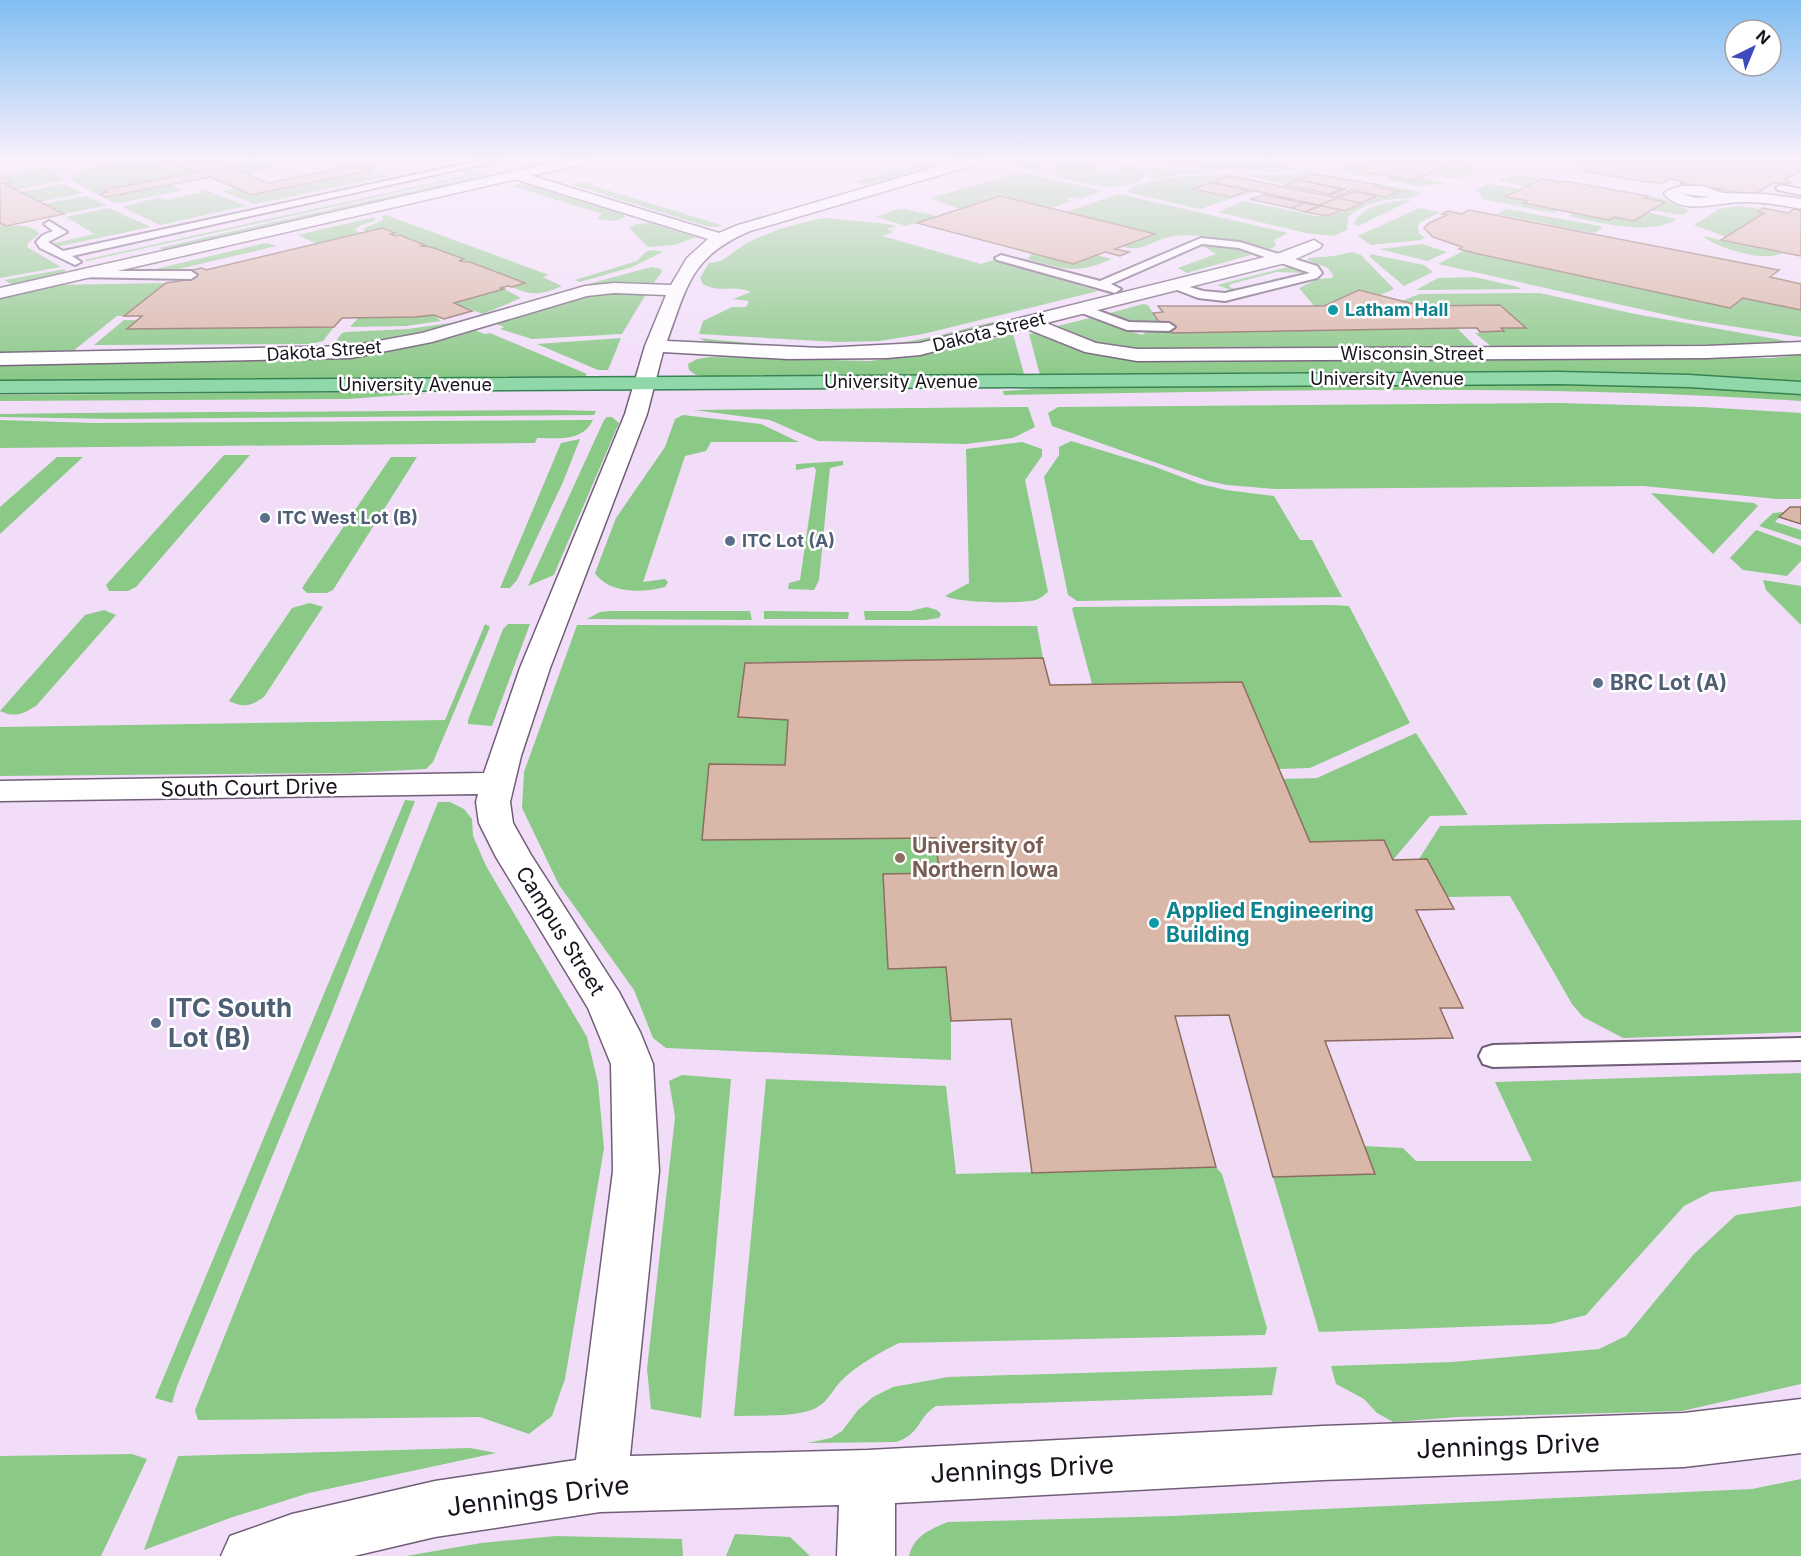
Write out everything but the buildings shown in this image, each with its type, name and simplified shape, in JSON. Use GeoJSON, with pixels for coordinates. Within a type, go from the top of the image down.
{"type":"FeatureCollection","features":[{"type":"Feature","properties":{"kind":"main road","name":"University Avenue"},"geometry":{"type":"LineString","coordinates":[[0,406],[1559,378],[1689,381],[1801,388]]}},
{"type":"Feature","properties":{"kind":"main road","name":"University Avenue"},"geometry":{"type":"LineString","coordinates":[[0,387],[641,393],[1570,396],[1801,406]]}},
{"type":"Feature","properties":{"kind":"street"},"geometry":{"type":"LineString","coordinates":[[0,293],[263,233]]}},
{"type":"Feature","properties":{"kind":"street"},"geometry":{"type":"LineString","coordinates":[[703,233],[720,238]]}},
{"type":"Feature","properties":{"kind":"street"},"geometry":{"type":"LineString","coordinates":[[655,346],[676,290],[693,262],[720,238],[734,233]]}},
{"type":"Feature","properties":{"kind":"street","name":"Dakota Street"},"geometry":{"type":"LineString","coordinates":[[655,346],[835,354],[884,353],[939,345],[1283,258],[1314,245]]}},
{"type":"Feature","properties":{"kind":"street","name":"Dakota Street"},"geometry":{"type":"LineString","coordinates":[[0,359],[351,352],[425,338],[579,292],[614,288],[676,290]]}},
{"type":"Feature","properties":{"kind":"street","name":"Wisconsin Street"},"geometry":{"type":"LineString","coordinates":[[1029,322],[1092,348],[1137,355],[1707,352],[1801,348]]}},
{"type":"Feature","properties":{"kind":"street","name":"Campus Street"},"geometry":{"type":"LineString","coordinates":[[600,1484],[636,1171],[632,1064],[620,1032],[605,1003],[533,891],[496,823],[493,802],[497,783],[535,668],[636,414],[655,346]]}},
{"type":"Feature","properties":{"kind":"street","name":"South Court Drive"},"geometry":{"type":"LineString","coordinates":[[0,791],[497,783]]}},
{"type":"Feature","properties":{"kind":"street","name":"Jennings Drive"},"geometry":{"type":"LineString","coordinates":[[250,1556],[292,1542],[435,1509],[600,1484],[868,1477],[1323,1453],[1684,1440],[1801,1426]]}},
{"type":"Feature","properties":{"kind":"street"},"geometry":{"type":"LineString","coordinates":[[866,1556],[868,1477]]}},
{"type":"Feature","properties":{"kind":"lane"},"geometry":{"type":"LineString","coordinates":[[60,233],[47,237],[42,242],[85,273],[191,275]]}},
{"type":"Feature","properties":{"kind":"lane"},"geometry":{"type":"LineString","coordinates":[[62,255],[165,233]]}},
{"type":"Feature","properties":{"kind":"lane"},"geometry":{"type":"LineString","coordinates":[[1103,285],[1107,281],[1201,241],[1227,243],[1283,258],[1313,268],[1316,273],[1313,276],[1225,297],[1202,295],[1173,286]]}},
{"type":"Feature","properties":{"kind":"lane"},"geometry":{"type":"LineString","coordinates":[[1001,258],[1103,285],[1133,296]]}},
{"type":"Feature","properties":{"kind":"lane"},"geometry":{"type":"LineString","coordinates":[[1083,309],[1127,326],[1168,327]]}},
{"type":"Feature","properties":{"kind":"lane"},"geometry":{"type":"LineString","coordinates":[[1493,1056],[1801,1049]]}},
{"type":"Feature","properties":{"kind":"green space"},"geometry":{"type":"Polygon","coordinates":[[[0,233],[38,233],[39,234],[28,243],[27,247],[61,267],[0,278],[0,233]]]}},
{"type":"Feature","properties":{"kind":"green space"},"geometry":{"type":"Polygon","coordinates":[[[93,233],[124,233],[60,246],[51,244],[95,234],[93,233]]]}},
{"type":"Feature","properties":{"kind":"green space"},"geometry":{"type":"Polygon","coordinates":[[[207,233],[216,233],[87,261],[84,260],[207,233]]]}},
{"type":"Feature","properties":{"kind":"green space"},"geometry":{"type":"Polygon","coordinates":[[[227,233],[247,233],[166,251],[159,248],[227,233]]]}},
{"type":"Feature","properties":{"kind":"green space"},"geometry":{"type":"Polygon","coordinates":[[[308,233],[360,233],[317,244],[298,235],[308,233]]]}},
{"type":"Feature","properties":{"kind":"green space"},"geometry":{"type":"Polygon","coordinates":[[[384,233],[434,233],[549,275],[543,277],[562,286],[542,293],[525,292],[512,287],[524,283],[470,262],[459,261],[463,259],[431,247],[420,246],[424,244],[400,235],[391,234],[394,233],[384,233]]]}},
{"type":"Feature","properties":{"kind":"green space"},"geometry":{"type":"Polygon","coordinates":[[[634,233],[682,233],[696,237],[675,245],[648,247],[634,233]]]}},
{"type":"Feature","properties":{"kind":"green space"},"geometry":{"type":"Polygon","coordinates":[[[771,233],[891,233],[882,236],[981,264],[993,260],[1098,291],[923,334],[879,341],[838,342],[699,334],[703,321],[732,307],[746,307],[749,301],[733,299],[751,292],[709,287],[703,284],[700,278],[709,263],[723,260],[750,242],[771,233]]]}},
{"type":"Feature","properties":{"kind":"green space"},"geometry":{"type":"Polygon","coordinates":[[[1153,233],[1288,233],[1274,240],[1276,246],[1270,249],[1186,235],[1174,236],[1141,247],[1121,246],[1153,233]]]}},
{"type":"Feature","properties":{"kind":"green space"},"geometry":{"type":"Polygon","coordinates":[[[1304,233],[1341,233],[1334,236],[1304,233]]]}},
{"type":"Feature","properties":{"kind":"green space"},"geometry":{"type":"Polygon","coordinates":[[[1365,233],[1419,233],[1425,238],[1371,245],[1358,236],[1365,233]]]}},
{"type":"Feature","properties":{"kind":"green space"},"geometry":{"type":"Polygon","coordinates":[[[1714,233],[1736,233],[1726,237],[1714,233]]]}},
{"type":"Feature","properties":{"kind":"green space"},"geometry":{"type":"Polygon","coordinates":[[[1702,236],[1782,253],[1764,256],[1741,253],[1702,236]]]}},
{"type":"Feature","properties":{"kind":"green space"},"geometry":{"type":"Polygon","coordinates":[[[266,243],[277,246],[170,271],[143,272],[266,243]]]}},
{"type":"Feature","properties":{"kind":"green space"},"geometry":{"type":"Polygon","coordinates":[[[1216,244],[1254,254],[1187,273],[1178,268],[1216,254],[1203,246],[1216,244]]]}},
{"type":"Feature","properties":{"kind":"green space"},"geometry":{"type":"Polygon","coordinates":[[[1422,244],[1447,252],[1427,261],[1379,249],[1422,244]]]}},
{"type":"Feature","properties":{"kind":"green space"},"geometry":{"type":"Polygon","coordinates":[[[1465,250],[1729,308],[1743,298],[1801,310],[1801,337],[1685,319],[1438,264],[1465,250]]]}},
{"type":"Feature","properties":{"kind":"green space"},"geometry":{"type":"Polygon","coordinates":[[[647,251],[663,252],[632,267],[580,282],[575,280],[637,261],[647,251]]]}},
{"type":"Feature","properties":{"kind":"green space"},"geometry":{"type":"Polygon","coordinates":[[[1352,252],[1361,255],[1394,289],[1380,295],[1359,290],[1324,306],[1315,307],[1299,288],[1318,279],[1332,278],[1333,275],[1328,268],[1308,258],[1352,252]]]}},
{"type":"Feature","properties":{"kind":"green space"},"geometry":{"type":"Polygon","coordinates":[[[1032,254],[1073,264],[1097,255],[1112,259],[1088,267],[1070,269],[1027,259],[1032,254]]]}},
{"type":"Feature","properties":{"kind":"green space"},"geometry":{"type":"Polygon","coordinates":[[[1370,254],[1424,265],[1433,272],[1404,286],[1370,257],[1370,254]]]}},
{"type":"Feature","properties":{"kind":"green space"},"geometry":{"type":"Polygon","coordinates":[[[1292,266],[1307,273],[1277,272],[1231,284],[1229,287],[1240,290],[1236,292],[1217,285],[1292,266]]]}},
{"type":"Feature","properties":{"kind":"green space"},"geometry":{"type":"Polygon","coordinates":[[[651,267],[661,269],[662,272],[652,285],[581,286],[651,267]]]}},
{"type":"Feature","properties":{"kind":"green space"},"geometry":{"type":"Polygon","coordinates":[[[65,269],[65,272],[15,286],[4,280],[65,269]]]}},
{"type":"Feature","properties":{"kind":"green space"},"geometry":{"type":"Polygon","coordinates":[[[1475,277],[1521,289],[1416,290],[1438,278],[1475,277]]]}},
{"type":"Feature","properties":{"kind":"green space"},"geometry":{"type":"Polygon","coordinates":[[[166,283],[124,316],[117,316],[68,355],[0,356],[0,297],[55,285],[166,283]]]}},
{"type":"Feature","properties":{"kind":"green space"},"geometry":{"type":"Polygon","coordinates":[[[504,289],[521,298],[483,314],[454,303],[504,289]]]}},
{"type":"Feature","properties":{"kind":"green space"},"geometry":{"type":"Polygon","coordinates":[[[613,292],[646,294],[622,334],[532,339],[500,329],[504,327],[494,323],[586,296],[613,292]]]}},
{"type":"Feature","properties":{"kind":"green space"},"geometry":{"type":"Polygon","coordinates":[[[1540,293],[1635,314],[1792,342],[1765,346],[1493,348],[1475,333],[1503,331],[1501,328],[1524,328],[1500,305],[1421,306],[1402,301],[1419,294],[1540,293]]]}},
{"type":"Feature","properties":{"kind":"green space"},"geometry":{"type":"Polygon","coordinates":[[[1143,304],[1148,305],[1159,322],[1133,323],[1106,314],[1143,304]]]}},
{"type":"Feature","properties":{"kind":"green space"},"geometry":{"type":"Polygon","coordinates":[[[434,315],[441,321],[406,326],[350,327],[358,318],[434,315]]]}},
{"type":"Feature","properties":{"kind":"green space"},"geometry":{"type":"Polygon","coordinates":[[[1090,318],[1142,335],[1146,332],[1457,328],[1477,348],[1140,350],[1104,345],[1057,326],[1090,318]]]}},
{"type":"Feature","properties":{"kind":"green space"},"geometry":{"type":"Polygon","coordinates":[[[124,320],[138,320],[129,329],[334,327],[323,341],[310,344],[94,345],[124,320]]]}},
{"type":"Feature","properties":{"kind":"green space"},"geometry":{"type":"Polygon","coordinates":[[[993,322],[995,324],[912,344],[830,349],[708,343],[699,338],[798,346],[849,347],[922,339],[993,322]]]}},
{"type":"Feature","properties":{"kind":"green space"},"geometry":{"type":"Polygon","coordinates":[[[463,323],[452,328],[328,351],[342,333],[346,332],[408,329],[463,323]]]}},
{"type":"Feature","properties":{"kind":"green space"},"geometry":{"type":"Polygon","coordinates":[[[471,329],[485,334],[490,333],[587,374],[584,378],[0,382],[0,362],[286,359],[471,329]]]}},
{"type":"Feature","properties":{"kind":"green space"},"geometry":{"type":"Polygon","coordinates":[[[1036,333],[1089,353],[1146,361],[1384,360],[1406,356],[1420,360],[1771,358],[1801,355],[1801,383],[1706,377],[1516,372],[1040,375],[1029,334],[1036,333]]]}},
{"type":"Feature","properties":{"kind":"green space"},"geometry":{"type":"Polygon","coordinates":[[[1013,334],[1024,374],[1021,375],[712,377],[696,375],[689,370],[688,364],[697,359],[710,357],[870,361],[929,353],[1013,334]]]}},
{"type":"Feature","properties":{"kind":"green space"},"geometry":{"type":"Polygon","coordinates":[[[621,338],[608,370],[598,370],[537,344],[621,338]]]}},
{"type":"Feature","properties":{"kind":"green space"},"geometry":{"type":"Polygon","coordinates":[[[1560,383],[1700,387],[1801,394],[1801,401],[1702,395],[1502,390],[1303,390],[1004,395],[1003,391],[1066,387],[1560,383]]]}},
{"type":"Feature","properties":{"kind":"green space"},"geometry":{"type":"Polygon","coordinates":[[[428,393],[348,399],[0,401],[0,395],[428,393]]]}},
{"type":"Feature","properties":{"kind":"green space"},"geometry":{"type":"Polygon","coordinates":[[[1560,403],[1701,407],[1801,413],[1801,499],[1777,499],[1643,486],[1275,489],[1227,485],[1208,481],[1052,426],[1048,413],[1058,407],[1560,403]]]}},
{"type":"Feature","properties":{"kind":"green space"},"geometry":{"type":"Polygon","coordinates":[[[1028,407],[1035,427],[1013,438],[966,444],[818,441],[770,420],[694,410],[1028,407]]]}},
{"type":"Feature","properties":{"kind":"green space"},"geometry":{"type":"Polygon","coordinates":[[[596,411],[594,415],[115,419],[0,417],[0,414],[74,413],[596,411]]]}},
{"type":"Feature","properties":{"kind":"green space"},"geometry":{"type":"Polygon","coordinates":[[[683,415],[761,424],[799,442],[711,442],[706,451],[685,456],[643,582],[665,579],[668,582],[665,587],[637,591],[609,585],[595,573],[616,518],[665,447],[675,419],[683,415]]]}},
{"type":"Feature","properties":{"kind":"green space"},"geometry":{"type":"Polygon","coordinates":[[[612,417],[619,423],[554,575],[528,586],[604,420],[612,417]]]}},
{"type":"Feature","properties":{"kind":"green space"},"geometry":{"type":"Polygon","coordinates":[[[0,420],[94,423],[593,420],[583,432],[576,435],[561,438],[537,438],[535,443],[0,448],[0,420]]]}},
{"type":"Feature","properties":{"kind":"green space"},"geometry":{"type":"Polygon","coordinates":[[[580,439],[563,482],[517,580],[510,588],[500,588],[561,443],[580,439]]]}},
{"type":"Feature","properties":{"kind":"green space"},"geometry":{"type":"Polygon","coordinates":[[[1071,441],[1153,466],[1200,484],[1274,496],[1300,540],[1312,540],[1342,597],[1077,601],[1068,595],[1044,477],[1059,455],[1059,447],[1071,441]]]}},
{"type":"Feature","properties":{"kind":"green space"},"geometry":{"type":"Polygon","coordinates":[[[1022,442],[1042,449],[1042,456],[1025,480],[1048,592],[1036,600],[1017,602],[975,601],[945,596],[969,583],[966,449],[1022,442]]]}},
{"type":"Feature","properties":{"kind":"green space"},"geometry":{"type":"Polygon","coordinates":[[[224,455],[250,455],[136,587],[128,591],[109,591],[106,585],[224,455]]]}},
{"type":"Feature","properties":{"kind":"green space"},"geometry":{"type":"Polygon","coordinates":[[[57,457],[83,457],[0,534],[0,507],[57,457]]]}},
{"type":"Feature","properties":{"kind":"green space"},"geometry":{"type":"Polygon","coordinates":[[[391,457],[417,457],[333,590],[327,593],[307,593],[302,588],[391,457]]]}},
{"type":"Feature","properties":{"kind":"green space"},"geometry":{"type":"Polygon","coordinates":[[[843,461],[843,465],[830,468],[819,580],[814,590],[788,589],[789,583],[800,580],[816,470],[814,467],[796,470],[796,464],[843,461]]]}},
{"type":"Feature","properties":{"kind":"green space"},"geometry":{"type":"Polygon","coordinates":[[[1651,493],[1754,503],[1758,506],[1713,554],[1651,493]]]}},
{"type":"Feature","properties":{"kind":"green space"},"geometry":{"type":"Polygon","coordinates":[[[1784,512],[1775,522],[1801,530],[1801,540],[1759,526],[1773,513],[1784,512]]]}},
{"type":"Feature","properties":{"kind":"green space"},"geometry":{"type":"Polygon","coordinates":[[[1756,530],[1801,546],[1801,561],[1787,576],[1743,570],[1730,558],[1756,530]]]}},
{"type":"Feature","properties":{"kind":"green space"},"geometry":{"type":"Polygon","coordinates":[[[1763,580],[1801,586],[1801,625],[1766,590],[1763,580]]]}},
{"type":"Feature","properties":{"kind":"green space"},"geometry":{"type":"Polygon","coordinates":[[[310,603],[323,607],[264,697],[247,705],[229,701],[292,608],[310,603]]]}},
{"type":"Feature","properties":{"kind":"green space"},"geometry":{"type":"Polygon","coordinates":[[[1349,606],[1410,723],[1310,768],[1279,769],[1242,682],[1092,684],[1072,609],[1074,607],[1349,606]]]}},
{"type":"Feature","properties":{"kind":"green space"},"geometry":{"type":"Polygon","coordinates":[[[927,607],[937,610],[941,614],[939,618],[865,620],[864,611],[910,611],[927,607]]]}},
{"type":"Feature","properties":{"kind":"green space"},"geometry":{"type":"Polygon","coordinates":[[[104,610],[116,615],[36,706],[18,714],[0,711],[85,615],[104,610]]]}},
{"type":"Feature","properties":{"kind":"green space"},"geometry":{"type":"Polygon","coordinates":[[[750,611],[752,620],[587,619],[600,612],[750,611]]]}},
{"type":"Feature","properties":{"kind":"green space"},"geometry":{"type":"Polygon","coordinates":[[[764,611],[849,612],[848,619],[764,619],[764,611]]]}},
{"type":"Feature","properties":{"kind":"green space"},"geometry":{"type":"Polygon","coordinates":[[[485,624],[490,627],[433,762],[426,769],[350,773],[0,776],[0,727],[445,720],[485,624]]]}},
{"type":"Feature","properties":{"kind":"green space"},"geometry":{"type":"Polygon","coordinates":[[[508,624],[530,624],[492,726],[468,724],[503,629],[508,624]]]}},
{"type":"Feature","properties":{"kind":"green space"},"geometry":{"type":"Polygon","coordinates":[[[577,625],[1037,626],[1043,658],[745,663],[738,716],[788,720],[785,765],[702,840],[936,838],[939,873],[883,875],[888,969],[946,967],[951,1020],[951,1060],[666,1048],[653,1038],[634,990],[559,885],[522,808],[524,772],[577,625]]]}},
{"type":"Feature","properties":{"kind":"green space"},"geometry":{"type":"Polygon","coordinates":[[[1416,733],[1468,815],[1430,816],[1393,860],[1310,842],[1283,779],[1317,778],[1416,733]]]}},
{"type":"Feature","properties":{"kind":"green space"},"geometry":{"type":"Polygon","coordinates":[[[405,800],[415,801],[330,1017],[177,1386],[172,1403],[155,1398],[405,800]]]}},
{"type":"Feature","properties":{"kind":"green space"},"geometry":{"type":"Polygon","coordinates":[[[438,802],[450,802],[464,809],[472,819],[473,836],[486,866],[587,1037],[598,1083],[604,1148],[565,1379],[552,1416],[529,1434],[480,1417],[198,1420],[195,1410],[438,802]]]}},
{"type":"Feature","properties":{"kind":"green space"},"geometry":{"type":"Polygon","coordinates":[[[1801,820],[1801,1032],[1623,1038],[1583,1017],[1572,1004],[1510,896],[1447,897],[1419,859],[1440,826],[1801,820]]]}},
{"type":"Feature","properties":{"kind":"green space"},"geometry":{"type":"Polygon","coordinates":[[[1801,1073],[1801,1181],[1711,1192],[1684,1206],[1586,1315],[1551,1324],[1319,1332],[1273,1177],[1374,1174],[1364,1146],[1403,1148],[1416,1161],[1532,1161],[1495,1082],[1801,1073]]]}},
{"type":"Feature","properties":{"kind":"green space"},"geometry":{"type":"Polygon","coordinates":[[[682,1075],[731,1079],[701,1418],[651,1409],[647,1369],[675,1117],[669,1081],[682,1075]]]}},
{"type":"Feature","properties":{"kind":"green space"},"geometry":{"type":"Polygon","coordinates":[[[766,1079],[946,1086],[956,1174],[1216,1167],[1222,1174],[1267,1328],[1265,1335],[899,1343],[850,1373],[816,1408],[787,1415],[734,1416],[766,1079]]]}},
{"type":"Feature","properties":{"kind":"green space"},"geometry":{"type":"Polygon","coordinates":[[[1801,1206],[1801,1384],[1682,1411],[1458,1417],[1393,1422],[1377,1413],[1364,1399],[1336,1384],[1331,1366],[1452,1362],[1599,1349],[1626,1336],[1694,1254],[1736,1215],[1801,1206]]]}},
{"type":"Feature","properties":{"kind":"green space"},"geometry":{"type":"Polygon","coordinates":[[[1277,1367],[1272,1395],[936,1406],[910,1435],[896,1442],[807,1443],[831,1438],[842,1431],[858,1410],[873,1397],[893,1387],[948,1377],[1277,1367]]]}},
{"type":"Feature","properties":{"kind":"green space"},"geometry":{"type":"Polygon","coordinates":[[[470,1448],[496,1453],[309,1493],[230,1518],[144,1550],[178,1456],[470,1448]]]}},
{"type":"Feature","properties":{"kind":"green space"},"geometry":{"type":"Polygon","coordinates":[[[132,1454],[147,1459],[101,1556],[0,1556],[0,1456],[132,1454]]]}},
{"type":"Feature","properties":{"kind":"green space"},"geometry":{"type":"Polygon","coordinates":[[[1801,1479],[1801,1556],[909,1556],[919,1538],[948,1522],[1172,1516],[1752,1489],[1801,1479]]]}},
{"type":"Feature","properties":{"kind":"green space"},"geometry":{"type":"Polygon","coordinates":[[[735,1534],[790,1537],[810,1556],[726,1556],[735,1534]]]}},
{"type":"Feature","properties":{"kind":"green space"},"geometry":{"type":"Polygon","coordinates":[[[556,1536],[682,1539],[683,1556],[406,1556],[481,1543],[556,1536]]]}},
{"type":"Feature","properties":{"kind":"place","name":"Latham Hall"},"geometry":{"type":"Point","coordinates":[1333,310]}},
{"type":"Feature","properties":{"kind":"place","name":"ITC West Lot (B)"},"geometry":{"type":"Point","coordinates":[265,518]}},
{"type":"Feature","properties":{"kind":"place","name":"ITC Lot (A)"},"geometry":{"type":"Point","coordinates":[730,541]}},
{"type":"Feature","properties":{"kind":"place","name":"BRC Lot (A)"},"geometry":{"type":"Point","coordinates":[1598,683]}},
{"type":"Feature","properties":{"kind":"place","name":"University of Northern Iowa"},"geometry":{"type":"Point","coordinates":[900,858]}},
{"type":"Feature","properties":{"kind":"place","name":"Applied Engineering Building"},"geometry":{"type":"Point","coordinates":[1154,923]}},
{"type":"Feature","properties":{"kind":"place","name":"ITC South Lot (B)"},"geometry":{"type":"Point","coordinates":[156,1023]}}]}
